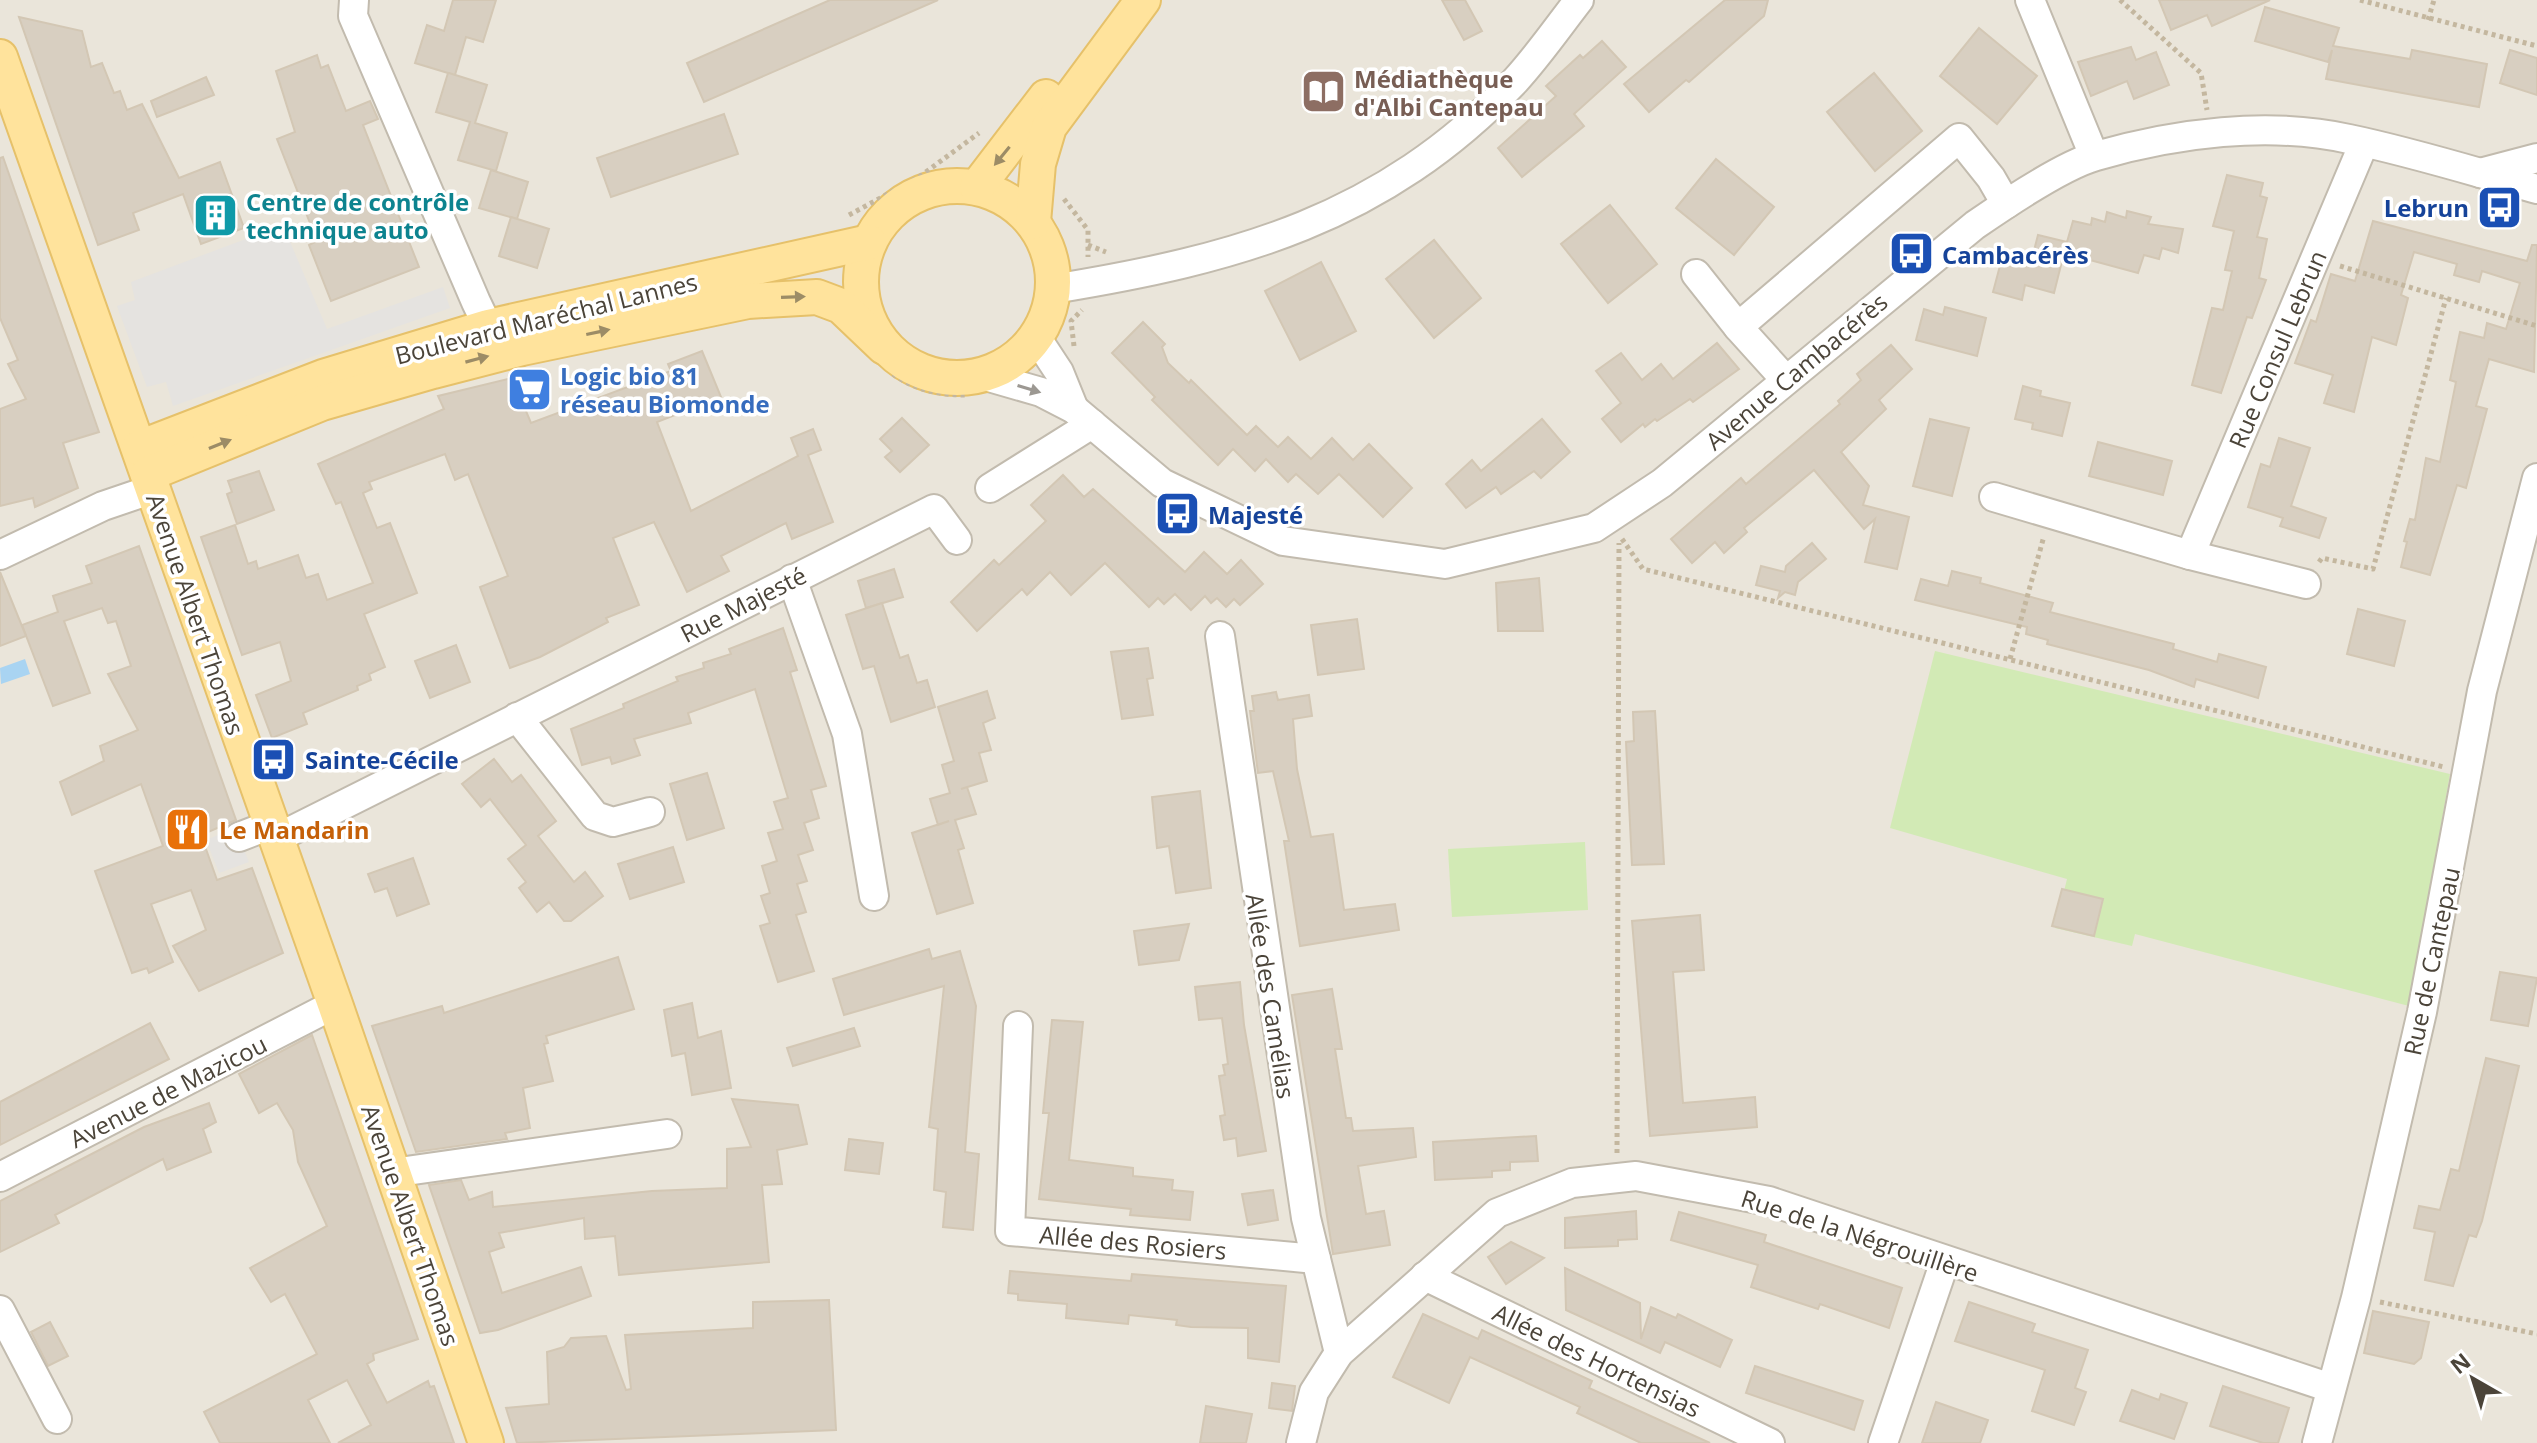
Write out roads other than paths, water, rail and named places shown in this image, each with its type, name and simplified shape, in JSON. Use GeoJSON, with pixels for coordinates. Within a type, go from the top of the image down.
{"type":"FeatureCollection","features":[{"type":"Feature","properties":{"kind":"main road"},"geometry":{"type":"LineString","coordinates":[[977,187],[1117,0]]}},
{"type":"Feature","properties":{"kind":"main road"},"geometry":{"type":"LineString","coordinates":[[1033,222],[1038,164],[1049,127],[1143,0]]}},
{"type":"Feature","properties":{"kind":"main road","name":"Avenue Albert Thomas"},"geometry":{"type":"LineString","coordinates":[[0,57],[146,470],[261,824],[335,1004],[486,1443]]}},
{"type":"Feature","properties":{"kind":"main road","name":"Boulevard Maréchal Lannes"},"geometry":{"type":"LineString","coordinates":[[146,470],[322,403],[522,348],[748,301],[817,297],[841,306],[884,347],[905,364],[929,375],[956,379],[982,375],[1021,354],[1036,337],[1051,306],[1052,265],[1045,242],[1033,222],[1017,206],[977,187],[944,186],[913,195],[887,215],[869,242],[861,269],[861,297],[869,324],[884,347]]}},
{"type":"Feature","properties":{"kind":"main road","name":"Boulevard Maréchal Lannes"},"geometry":{"type":"LineString","coordinates":[[146,470],[323,377],[488,327],[869,242]]}},
{"type":"Feature","properties":{"kind":"street"},"geometry":{"type":"LineString","coordinates":[[354,0],[353,16],[488,327],[522,348]]}},
{"type":"Feature","properties":{"kind":"street"},"geometry":{"type":"LineString","coordinates":[[1053,289],[1163,271],[1249,248],[1333,216],[1435,153],[1515,80],[1579,0]]}},
{"type":"Feature","properties":{"kind":"street"},"geometry":{"type":"LineString","coordinates":[[2030,0],[2094,156]]}},
{"type":"Feature","properties":{"kind":"street","name":"Avenue Cambacérès"},"geometry":{"type":"LineString","coordinates":[[982,375],[1041,392],[1083,416],[1162,483],[1283,541],[1445,564],[1594,528],[1662,483],[1785,379],[2006,204],[2094,156],[2211,133],[2281,132],[2364,143],[2537,189]]}},
{"type":"Feature","properties":{"kind":"street"},"geometry":{"type":"LineString","coordinates":[[1738,327],[1959,138],[1991,178],[2006,204]]}},
{"type":"Feature","properties":{"kind":"street","name":"Rue Consul Lebrun"},"geometry":{"type":"LineString","coordinates":[[2190,555],[2364,143]]}},
{"type":"Feature","properties":{"kind":"street"},"geometry":{"type":"LineString","coordinates":[[2480,173],[2537,158]]}},
{"type":"Feature","properties":{"kind":"street"},"geometry":{"type":"LineString","coordinates":[[1696,274],[1785,379]]}},
{"type":"Feature","properties":{"kind":"street","name":"Avenue Cambacérès"},"geometry":{"type":"LineString","coordinates":[[1036,337],[1083,416]]}},
{"type":"Feature","properties":{"kind":"street"},"geometry":{"type":"LineString","coordinates":[[990,488],[1083,416]]}},
{"type":"Feature","properties":{"kind":"street"},"geometry":{"type":"LineString","coordinates":[[0,555],[103,506],[146,470]]}},
{"type":"Feature","properties":{"kind":"street","name":"Rue de Cantepau"},"geometry":{"type":"LineString","coordinates":[[2317,1443],[2356,1298],[2422,1012],[2482,691],[2537,478]]}},
{"type":"Feature","properties":{"kind":"street"},"geometry":{"type":"LineString","coordinates":[[1994,497],[2190,555],[2306,584]]}},
{"type":"Feature","properties":{"kind":"street","name":"Rue Majesté"},"geometry":{"type":"LineString","coordinates":[[261,824],[517,717],[934,509],[957,540]]}},
{"type":"Feature","properties":{"kind":"street"},"geometry":{"type":"LineString","coordinates":[[792,579],[847,734],[874,896]]}},
{"type":"Feature","properties":{"kind":"street","name":"Allée des Camélias"},"geometry":{"type":"LineString","coordinates":[[1220,636],[1258,910],[1306,1218],[1339,1353]]}},
{"type":"Feature","properties":{"kind":"street"},"geometry":{"type":"LineString","coordinates":[[517,717],[595,816],[613,822],[650,812]]}},
{"type":"Feature","properties":{"kind":"street","name":"Avenue de Mazicou"},"geometry":{"type":"LineString","coordinates":[[0,1177],[335,1004]]}},
{"type":"Feature","properties":{"kind":"street","name":"Allée des Rosiers"},"geometry":{"type":"LineString","coordinates":[[1018,1026],[1010,1231],[1316,1259]]}},
{"type":"Feature","properties":{"kind":"street"},"geometry":{"type":"LineString","coordinates":[[392,1173],[667,1134]]}},
{"type":"Feature","properties":{"kind":"street","name":"Rue de la Négrouillère"},"geometry":{"type":"LineString","coordinates":[[1301,1443],[1314,1392],[1339,1353],[1497,1213],[1572,1183],[1636,1176],[1769,1201],[2331,1388]]}},
{"type":"Feature","properties":{"kind":"street"},"geometry":{"type":"LineString","coordinates":[[1883,1443],[1945,1261]]}},
{"type":"Feature","properties":{"kind":"street","name":"Allée des Hortensias"},"geometry":{"type":"LineString","coordinates":[[1425,1276],[1770,1443]]}},
{"type":"Feature","properties":{"kind":"street"},"geometry":{"type":"LineString","coordinates":[[0,1310],[57,1419]]}},
{"type":"Feature","properties":{"kind":"water"},"geometry":{"type":"Polygon","coordinates":[[[25,659],[30,674],[1,684],[0,668],[25,659]]]}},
{"type":"Feature","properties":{"kind":"place","name":"Médiathèque d'Albi Cantepau"},"geometry":{"type":"Point","coordinates":[1323,92]}},
{"type":"Feature","properties":{"kind":"place","name":"Lebrun"},"geometry":{"type":"Point","coordinates":[2500,207]}},
{"type":"Feature","properties":{"kind":"place","name":"Centre de contrôle technique auto"},"geometry":{"type":"Point","coordinates":[215,215]}},
{"type":"Feature","properties":{"kind":"place","name":"Cambacérès"},"geometry":{"type":"Point","coordinates":[1911,254]}},
{"type":"Feature","properties":{"kind":"place","name":"Logic bio 81 réseau Biomonde"},"geometry":{"type":"Point","coordinates":[529,389]}},
{"type":"Feature","properties":{"kind":"place","name":"Majesté"},"geometry":{"type":"Point","coordinates":[1177,514]}},
{"type":"Feature","properties":{"kind":"place","name":"Sainte-Cécile"},"geometry":{"type":"Point","coordinates":[274,759]}},
{"type":"Feature","properties":{"kind":"place","name":"Le Mandarin"},"geometry":{"type":"Point","coordinates":[188,829]}}]}
